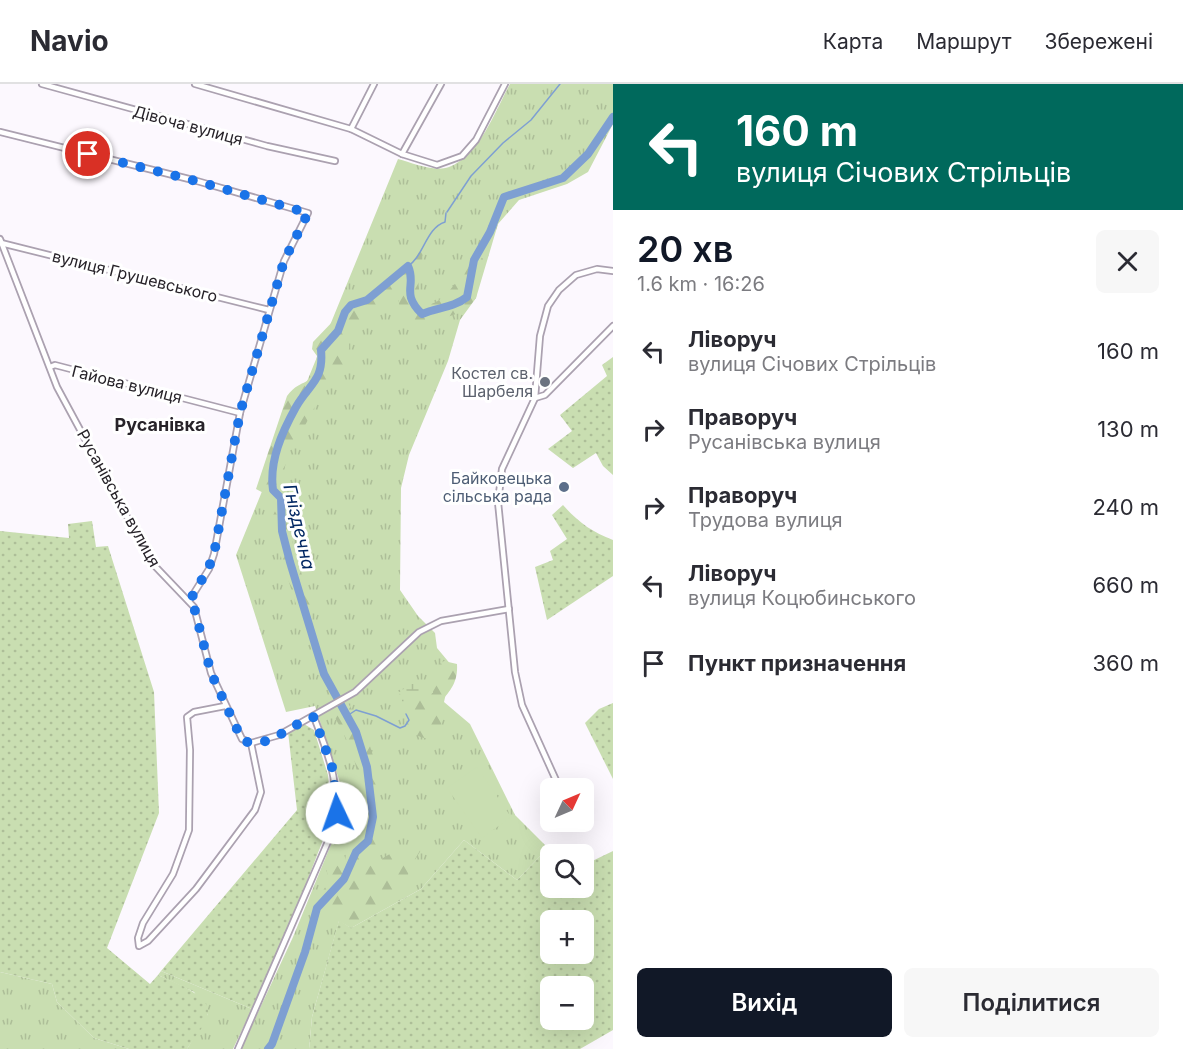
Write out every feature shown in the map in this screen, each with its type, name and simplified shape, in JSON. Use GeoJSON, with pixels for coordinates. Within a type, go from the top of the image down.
{"type":"FeatureCollection","features":[{"type":"Feature","properties":{"kind":"street","name":"Дівоча вулиця"},"geometry":{"type":"LineString","coordinates":[[42,84],[104,103],[335,161]]}},
{"type":"Feature","properties":{"kind":"street"},"geometry":{"type":"LineString","coordinates":[[195,84],[351,129],[402,154],[437,165],[462,156],[488,120],[504,84]]}},
{"type":"Feature","properties":{"kind":"street"},"geometry":{"type":"LineString","coordinates":[[220,91],[222,84]]}},
{"type":"Feature","properties":{"kind":"street"},"geometry":{"type":"LineString","coordinates":[[351,129],[374,84]]}},
{"type":"Feature","properties":{"kind":"street"},"geometry":{"type":"LineString","coordinates":[[402,154],[441,84]]}},
{"type":"Feature","properties":{"kind":"street"},"geometry":{"type":"LineString","coordinates":[[0,132],[196,181],[308,213],[284,261],[240,413],[214,554],[189,602]]}},
{"type":"Feature","properties":{"kind":"street","name":"вулиця Грушевського"},"geometry":{"type":"LineString","coordinates":[[1,241],[269,310]]}},
{"type":"Feature","properties":{"kind":"street","name":"Русанівська вулиця"},"geometry":{"type":"LineString","coordinates":[[1,241],[57,387],[152,563],[194,607],[211,673],[242,740],[251,743]]}},
{"type":"Feature","properties":{"kind":"street"},"geometry":{"type":"LineString","coordinates":[[555,778],[522,705],[515,672],[498,502],[502,469],[535,398],[540,336],[548,306],[559,290],[576,275],[597,269],[613,271]]}},
{"type":"Feature","properties":{"kind":"street"},"geometry":{"type":"LineString","coordinates":[[535,398],[545,395],[605,332],[613,328]]}},
{"type":"Feature","properties":{"kind":"street","name":"Гайова вулиця"},"geometry":{"type":"LineString","coordinates":[[50,367],[55,365],[240,413]]}},
{"type":"Feature","properties":{"kind":"street"},"geometry":{"type":"LineString","coordinates":[[225,706],[194,712],[187,717],[190,750],[189,830],[173,874],[143,923],[138,938],[139,946],[148,940],[196,889],[255,810],[261,792],[251,743],[279,735],[314,717],[363,686],[419,632],[441,621],[509,609]]}},
{"type":"Feature","properties":{"kind":"street"},"geometry":{"type":"LineString","coordinates":[[238,1049],[330,837],[337,813],[333,770],[314,717]]}},
{"type":"Feature","properties":{"kind":"green space"},"geometry":{"type":"Polygon","coordinates":[[[510,84],[613,84],[613,124],[588,172],[567,184],[519,200],[498,224],[476,298],[460,320],[448,361],[409,455],[401,488],[400,590],[418,616],[435,633],[437,648],[452,666],[444,702],[470,724],[515,815],[544,844],[540,844],[540,856],[517,880],[464,840],[421,889],[351,928],[339,921],[312,1017],[309,1049],[241,1049],[293,937],[341,820],[342,789],[315,706],[286,712],[236,555],[398,159],[423,166],[449,167],[470,153],[485,131],[510,84]]]}},
{"type":"Feature","properties":{"kind":"green space"},"geometry":{"type":"Polygon","coordinates":[[[475,250],[483,259],[476,298],[465,311],[423,325],[414,324],[401,315],[398,297],[365,320],[350,338],[350,362],[321,395],[300,435],[290,443],[283,476],[291,493],[291,509],[287,523],[312,610],[301,620],[270,522],[276,509],[271,497],[256,489],[287,396],[309,379],[317,356],[312,349],[313,342],[337,317],[343,305],[361,298],[394,267],[415,253],[424,251],[418,268],[419,300],[424,305],[432,304],[440,300],[454,285],[475,250]]]}},
{"type":"Feature","properties":{"kind":"green space"},"geometry":{"type":"Polygon","coordinates":[[[613,357],[613,475],[603,466],[596,453],[573,468],[548,449],[572,431],[560,415],[607,376],[602,365],[613,357]]]}},
{"type":"Feature","properties":{"kind":"green space"},"geometry":{"type":"Polygon","coordinates":[[[563,505],[586,526],[613,540],[613,576],[547,620],[535,567],[553,560],[550,551],[567,539],[552,515],[563,505]]]}},
{"type":"Feature","properties":{"kind":"green space"},"geometry":{"type":"Polygon","coordinates":[[[92,521],[96,547],[108,546],[154,692],[159,813],[107,948],[150,984],[158,975],[189,990],[203,1000],[207,1006],[207,1017],[187,1049],[129,1049],[94,1038],[57,1002],[52,984],[0,972],[0,531],[69,538],[68,524],[92,521]]]}},
{"type":"Feature","properties":{"kind":"green space"},"geometry":{"type":"Polygon","coordinates":[[[444,661],[457,664],[457,670],[453,685],[440,703],[442,734],[432,738],[421,737],[408,730],[406,714],[433,669],[444,661]]]}},
{"type":"Feature","properties":{"kind":"green space"},"geometry":{"type":"Polygon","coordinates":[[[412,682],[418,687],[433,689],[433,693],[411,695],[406,714],[402,707],[402,696],[396,691],[400,692],[412,682]]]}},
{"type":"Feature","properties":{"kind":"green space"},"geometry":{"type":"Polygon","coordinates":[[[344,698],[370,745],[378,779],[377,833],[384,833],[370,866],[393,852],[416,846],[421,850],[410,868],[403,893],[351,928],[320,905],[319,896],[329,882],[326,867],[332,862],[340,867],[345,862],[347,843],[341,816],[345,808],[357,814],[358,783],[354,759],[345,736],[330,709],[344,698]]]}},
{"type":"Feature","properties":{"kind":"green space"},"geometry":{"type":"Polygon","coordinates":[[[613,703],[613,779],[585,723],[599,709],[613,703]]]}},
{"type":"Feature","properties":{"kind":"green space"},"geometry":{"type":"Polygon","coordinates":[[[304,724],[314,730],[328,775],[331,806],[328,827],[297,907],[252,1009],[161,971],[297,810],[288,732],[304,724]]]}},
{"type":"Feature","properties":{"kind":"green space"},"geometry":{"type":"Polygon","coordinates":[[[477,767],[511,817],[482,838],[447,788],[477,767]]]}},
{"type":"Feature","properties":{"kind":"green space"},"geometry":{"type":"Polygon","coordinates":[[[464,840],[517,880],[540,856],[540,898],[594,898],[594,860],[613,851],[613,1030],[580,1049],[309,1049],[312,1017],[339,920],[351,928],[421,889],[464,840]]]}},
{"type":"Feature","properties":{"kind":"green space"},"geometry":{"type":"Polygon","coordinates":[[[161,971],[252,1009],[233,1049],[187,1049],[208,1014],[194,992],[158,975],[161,971]]]}},
{"type":"Feature","properties":{"kind":"green space"},"geometry":{"type":"Polygon","coordinates":[[[0,972],[52,984],[57,1002],[94,1038],[129,1049],[0,1049],[0,972]]]}},
{"type":"Feature","properties":{"kind":"waterway"},"geometry":{"type":"LineString","coordinates":[[447,212],[471,176],[503,143],[531,120],[560,84]]}},
{"type":"Feature","properties":{"kind":"waterway","name":"Гніздечна"},"geometry":{"type":"LineString","coordinates":[[268,1049],[272,1044],[305,952],[317,908],[344,879],[356,852],[368,841],[373,817],[367,767],[356,732],[324,674],[282,531],[281,498],[273,490],[272,479],[275,458],[286,426],[301,399],[318,376],[321,350],[338,331],[345,312],[351,305],[367,300],[408,266],[411,279],[410,294],[415,306],[422,314],[467,297],[474,260],[490,232],[504,197],[563,178],[588,154],[613,117]]}},
{"type":"Feature","properties":{"kind":"waterway"},"geometry":{"type":"LineString","coordinates":[[408,266],[418,256],[433,230],[445,222],[446,213]]}},
{"type":"Feature","properties":{"kind":"waterway"},"geometry":{"type":"LineString","coordinates":[[347,716],[356,710],[376,716],[400,728],[405,726],[409,720],[406,714]]}},
{"type":"Feature","properties":{"kind":"place","name":"Костел св. Шарбеля"},"geometry":{"type":"Point","coordinates":[545,382]}},
{"type":"Feature","properties":{"kind":"place","name":"Байковецька сільська рада"},"geometry":{"type":"Point","coordinates":[564,487]}},
{"type":"Feature","properties":{"kind":"district","name":"Русанівка"},"geometry":{"type":"Point","coordinates":[160,425]}},
{"type":"Feature","properties":{"kind":"route"},"geometry":{"type":"LineString","coordinates":[[88,154],[196,181],[308,213],[284,261],[240,413],[214,554],[189,602],[194,607],[211,673],[224,706],[242,740],[254,744],[279,735],[314,717],[333,770],[337,813]]}}]}
